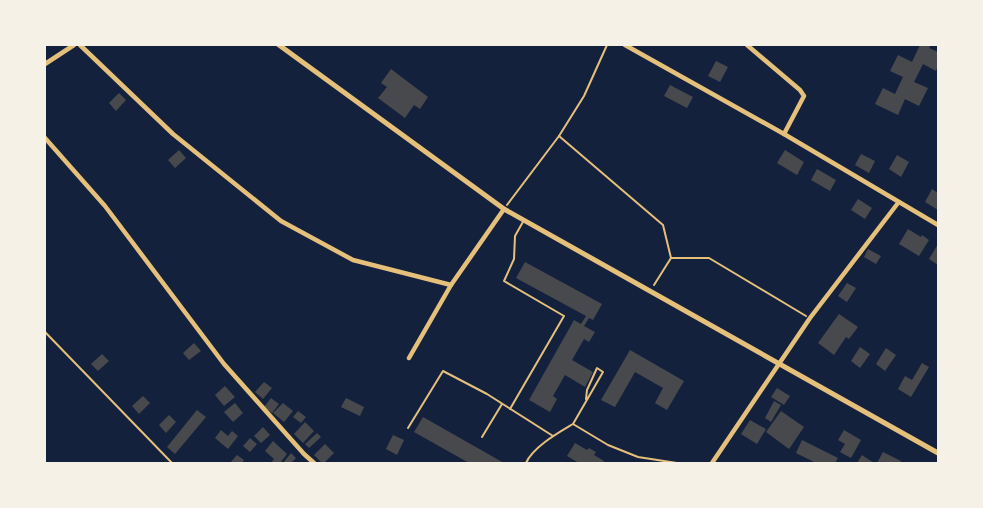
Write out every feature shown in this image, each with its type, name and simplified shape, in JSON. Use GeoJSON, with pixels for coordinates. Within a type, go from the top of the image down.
{"type":"FeatureCollection","features":[{"type":"Feature","properties":{"kind":"street"},"geometry":{"type":"LineString","coordinates":[[45,64],[74,45]]}},
{"type":"Feature","properties":{"kind":"street"},"geometry":{"type":"LineString","coordinates":[[80,45],[173,134],[281,221],[353,260],[451,285]]}},
{"type":"Feature","properties":{"kind":"street"},"geometry":{"type":"LineString","coordinates":[[279,45],[504,208],[938,453]]}},
{"type":"Feature","properties":{"kind":"street"},"geometry":{"type":"LineString","coordinates":[[625,45],[784,134],[938,225]]}},
{"type":"Feature","properties":{"kind":"street"},"geometry":{"type":"LineString","coordinates":[[747,45],[800,90],[804,96],[784,134]]}},
{"type":"Feature","properties":{"kind":"street"},"geometry":{"type":"LineString","coordinates":[[45,138],[104,206],[224,364],[314,463]]}},
{"type":"Feature","properties":{"kind":"street"},"geometry":{"type":"LineString","coordinates":[[712,463],[810,318],[898,203]]}},
{"type":"Feature","properties":{"kind":"street"},"geometry":{"type":"LineString","coordinates":[[409,358],[451,285],[504,208]]}},
{"type":"Feature","properties":{"kind":"lane"},"geometry":{"type":"LineString","coordinates":[[510,409],[564,316],[504,281],[514,258],[515,236],[524,219]]}},
{"type":"Feature","properties":{"kind":"lane"},"geometry":{"type":"LineString","coordinates":[[45,332],[172,463]]}},
{"type":"Feature","properties":{"kind":"lane"},"geometry":{"type":"LineString","coordinates":[[526,463],[529,457],[553,436],[573,424],[602,372],[597,368],[586,390],[586,399]]}},
{"type":"Feature","properties":{"kind":"lane"},"geometry":{"type":"LineString","coordinates":[[408,428],[443,371],[502,404],[553,436]]}},
{"type":"Feature","properties":{"kind":"lane"},"geometry":{"type":"LineString","coordinates":[[482,438],[502,404]]}},
{"type":"Feature","properties":{"kind":"lane"},"geometry":{"type":"LineString","coordinates":[[573,424],[608,445],[638,458],[677,463]]}},
{"type":"Feature","properties":{"kind":"path"},"geometry":{"type":"LineString","coordinates":[[504,208],[559,136],[584,96],[607,45]]}},
{"type":"Feature","properties":{"kind":"path"},"geometry":{"type":"LineString","coordinates":[[559,136],[663,225],[671,258],[650,290]]}},
{"type":"Feature","properties":{"kind":"path"},"geometry":{"type":"LineString","coordinates":[[671,258],[709,258],[810,318]]}},
{"type":"Feature","properties":{"kind":"building"},"geometry":{"type":"Polygon","coordinates":[[[920,45],[931,45],[929,48],[938,52],[938,66],[936,71],[923,64],[914,82],[928,88],[919,106],[905,99],[898,115],[875,104],[883,88],[895,94],[903,77],[890,71],[898,55],[912,62],[920,45]]]}},
{"type":"Feature","properties":{"kind":"building"},"geometry":{"type":"Polygon","coordinates":[[[716,61],[728,67],[720,82],[708,76],[716,61]]]}},
{"type":"Feature","properties":{"kind":"building"},"geometry":{"type":"Polygon","coordinates":[[[391,69],[428,97],[420,109],[414,105],[405,118],[378,98],[387,87],[381,83],[391,69]]]}},
{"type":"Feature","properties":{"kind":"building"},"geometry":{"type":"Polygon","coordinates":[[[670,85],[693,97],[687,108],[664,96],[670,85]]]}},
{"type":"Feature","properties":{"kind":"building"},"geometry":{"type":"Polygon","coordinates":[[[119,93],[126,100],[116,111],[109,103],[119,93]]]}},
{"type":"Feature","properties":{"kind":"building"},"geometry":{"type":"Polygon","coordinates":[[[179,150],[186,158],[175,168],[168,160],[179,150]]]}},
{"type":"Feature","properties":{"kind":"building"},"geometry":{"type":"Polygon","coordinates":[[[785,150],[804,162],[797,175],[777,163],[785,150]]]}},
{"type":"Feature","properties":{"kind":"building"},"geometry":{"type":"Polygon","coordinates":[[[861,154],[875,161],[869,173],[855,165],[861,154]]]}},
{"type":"Feature","properties":{"kind":"building"},"geometry":{"type":"Polygon","coordinates":[[[897,155],[909,162],[901,177],[889,169],[897,155]]]}},
{"type":"Feature","properties":{"kind":"building"},"geometry":{"type":"Polygon","coordinates":[[[817,169],[836,180],[830,191],[811,180],[817,169]]]}},
{"type":"Feature","properties":{"kind":"building"},"geometry":{"type":"Polygon","coordinates":[[[932,189],[938,193],[938,210],[925,202],[932,189]]]}},
{"type":"Feature","properties":{"kind":"building"},"geometry":{"type":"Polygon","coordinates":[[[858,199],[872,208],[865,219],[851,210],[858,199]]]}},
{"type":"Feature","properties":{"kind":"building"},"geometry":{"type":"Polygon","coordinates":[[[908,229],[929,240],[919,256],[899,244],[908,229]]]}},
{"type":"Feature","properties":{"kind":"building"},"geometry":{"type":"Polygon","coordinates":[[[938,244],[938,265],[929,259],[938,244]]]}},
{"type":"Feature","properties":{"kind":"building"},"geometry":{"type":"Polygon","coordinates":[[[868,249],[881,256],[876,264],[864,257],[868,249]]]}},
{"type":"Feature","properties":{"kind":"building"},"geometry":{"type":"Polygon","coordinates":[[[525,262],[602,304],[593,320],[589,318],[584,326],[595,332],[589,342],[584,339],[572,360],[593,372],[585,387],[565,375],[553,396],[557,399],[550,412],[529,400],[574,320],[581,324],[586,316],[516,278],[525,262]]]}},
{"type":"Feature","properties":{"kind":"building"},"geometry":{"type":"Polygon","coordinates":[[[847,283],[856,288],[847,302],[838,296],[847,283]]]}},
{"type":"Feature","properties":{"kind":"building"},"geometry":{"type":"Polygon","coordinates":[[[839,314],[858,327],[849,339],[846,337],[834,355],[818,343],[839,314]]]}},
{"type":"Feature","properties":{"kind":"building"},"geometry":{"type":"Polygon","coordinates":[[[194,343],[201,351],[189,360],[183,353],[194,343]]]}},
{"type":"Feature","properties":{"kind":"building"},"geometry":{"type":"Polygon","coordinates":[[[860,347],[870,354],[860,368],[851,361],[860,347]]]}},
{"type":"Feature","properties":{"kind":"building"},"geometry":{"type":"Polygon","coordinates":[[[886,348],[896,355],[885,371],[876,364],[886,348]]]}},
{"type":"Feature","properties":{"kind":"building"},"geometry":{"type":"Polygon","coordinates":[[[630,350],[684,381],[667,410],[655,403],[663,388],[635,372],[615,407],[601,400],[630,350]]]}},
{"type":"Feature","properties":{"kind":"building"},"geometry":{"type":"Polygon","coordinates":[[[102,354],[109,361],[98,371],[91,364],[102,354]]]}},
{"type":"Feature","properties":{"kind":"building"},"geometry":{"type":"Polygon","coordinates":[[[922,363],[929,367],[911,397],[898,389],[905,376],[912,380],[922,363]]]}},
{"type":"Feature","properties":{"kind":"building"},"geometry":{"type":"Polygon","coordinates":[[[264,382],[272,388],[263,399],[255,392],[264,382]]]}},
{"type":"Feature","properties":{"kind":"building"},"geometry":{"type":"Polygon","coordinates":[[[225,386],[235,397],[224,406],[215,395],[225,386]]]}},
{"type":"Feature","properties":{"kind":"building"},"geometry":{"type":"Polygon","coordinates":[[[777,388],[790,396],[784,405],[771,397],[777,388]]]}},
{"type":"Feature","properties":{"kind":"building"},"geometry":{"type":"Polygon","coordinates":[[[143,396],[150,403],[139,414],[132,406],[143,396]]]}},
{"type":"Feature","properties":{"kind":"building"},"geometry":{"type":"Polygon","coordinates":[[[271,398],[279,404],[272,413],[264,407],[271,398]]]}},
{"type":"Feature","properties":{"kind":"building"},"geometry":{"type":"Polygon","coordinates":[[[346,398],[364,407],[360,416],[341,407],[346,398]]]}},
{"type":"Feature","properties":{"kind":"building"},"geometry":{"type":"Polygon","coordinates":[[[774,401],[781,405],[771,422],[765,418],[774,401]]]}},
{"type":"Feature","properties":{"kind":"building"},"geometry":{"type":"Polygon","coordinates":[[[235,403],[243,413],[233,422],[224,412],[235,403]]]}},
{"type":"Feature","properties":{"kind":"building"},"geometry":{"type":"Polygon","coordinates":[[[283,403],[293,411],[284,422],[273,413],[283,403]]]}},
{"type":"Feature","properties":{"kind":"building"},"geometry":{"type":"Polygon","coordinates":[[[197,410],[206,417],[175,454],[167,447],[197,410]]]}},
{"type":"Feature","properties":{"kind":"building"},"geometry":{"type":"Polygon","coordinates":[[[298,411],[306,417],[301,423],[293,417],[298,411]]]}},
{"type":"Feature","properties":{"kind":"building"},"geometry":{"type":"Polygon","coordinates":[[[781,411],[804,427],[789,449],[766,432],[781,411]]]}},
{"type":"Feature","properties":{"kind":"building"},"geometry":{"type":"Polygon","coordinates":[[[169,415],[176,422],[166,433],[159,425],[169,415]]]}},
{"type":"Feature","properties":{"kind":"building"},"geometry":{"type":"Polygon","coordinates":[[[423,417],[504,463],[469,463],[414,432],[423,417]]]}},
{"type":"Feature","properties":{"kind":"building"},"geometry":{"type":"Polygon","coordinates":[[[750,420],[766,429],[757,444],[741,434],[750,420]]]}},
{"type":"Feature","properties":{"kind":"building"},"geometry":{"type":"Polygon","coordinates":[[[305,422],[314,431],[303,443],[294,434],[305,422]]]}},
{"type":"Feature","properties":{"kind":"building"},"geometry":{"type":"Polygon","coordinates":[[[263,427],[270,435],[261,443],[254,436],[263,427]]]}},
{"type":"Feature","properties":{"kind":"building"},"geometry":{"type":"Polygon","coordinates":[[[221,430],[228,436],[232,431],[238,436],[228,449],[215,438],[221,430]]]}},
{"type":"Feature","properties":{"kind":"building"},"geometry":{"type":"Polygon","coordinates":[[[844,430],[861,440],[851,458],[840,452],[845,444],[838,440],[844,430]]]}},
{"type":"Feature","properties":{"kind":"building"},"geometry":{"type":"Polygon","coordinates":[[[317,433],[321,437],[309,448],[305,444],[317,433]]]}},
{"type":"Feature","properties":{"kind":"building"},"geometry":{"type":"Polygon","coordinates":[[[393,435],[404,440],[397,455],[386,449],[393,435]]]}},
{"type":"Feature","properties":{"kind":"building"},"geometry":{"type":"Polygon","coordinates":[[[250,438],[257,444],[250,452],[243,446],[250,438]]]}},
{"type":"Feature","properties":{"kind":"building"},"geometry":{"type":"Polygon","coordinates":[[[802,440],[838,458],[835,463],[816,463],[796,453],[802,440]]]}},
{"type":"Feature","properties":{"kind":"building"},"geometry":{"type":"Polygon","coordinates":[[[273,441],[287,454],[280,463],[271,463],[274,459],[265,451],[273,441]]]}},
{"type":"Feature","properties":{"kind":"building"},"geometry":{"type":"Polygon","coordinates":[[[575,443],[587,450],[589,448],[596,452],[594,455],[604,461],[603,463],[579,463],[567,456],[575,443]]]}},
{"type":"Feature","properties":{"kind":"building"},"geometry":{"type":"Polygon","coordinates":[[[325,444],[334,453],[322,463],[314,455],[325,444]]]}},
{"type":"Feature","properties":{"kind":"building"},"geometry":{"type":"Polygon","coordinates":[[[883,452],[901,461],[900,463],[877,463],[883,452]]]}},
{"type":"Feature","properties":{"kind":"building"},"geometry":{"type":"Polygon","coordinates":[[[291,453],[296,458],[291,463],[283,463],[291,453]]]}},
{"type":"Feature","properties":{"kind":"building"},"geometry":{"type":"Polygon","coordinates":[[[237,455],[244,460],[242,463],[230,463],[237,455]]]}},
{"type":"Feature","properties":{"kind":"building"},"geometry":{"type":"Polygon","coordinates":[[[862,455],[874,463],[857,463],[862,455]]]}}]}
